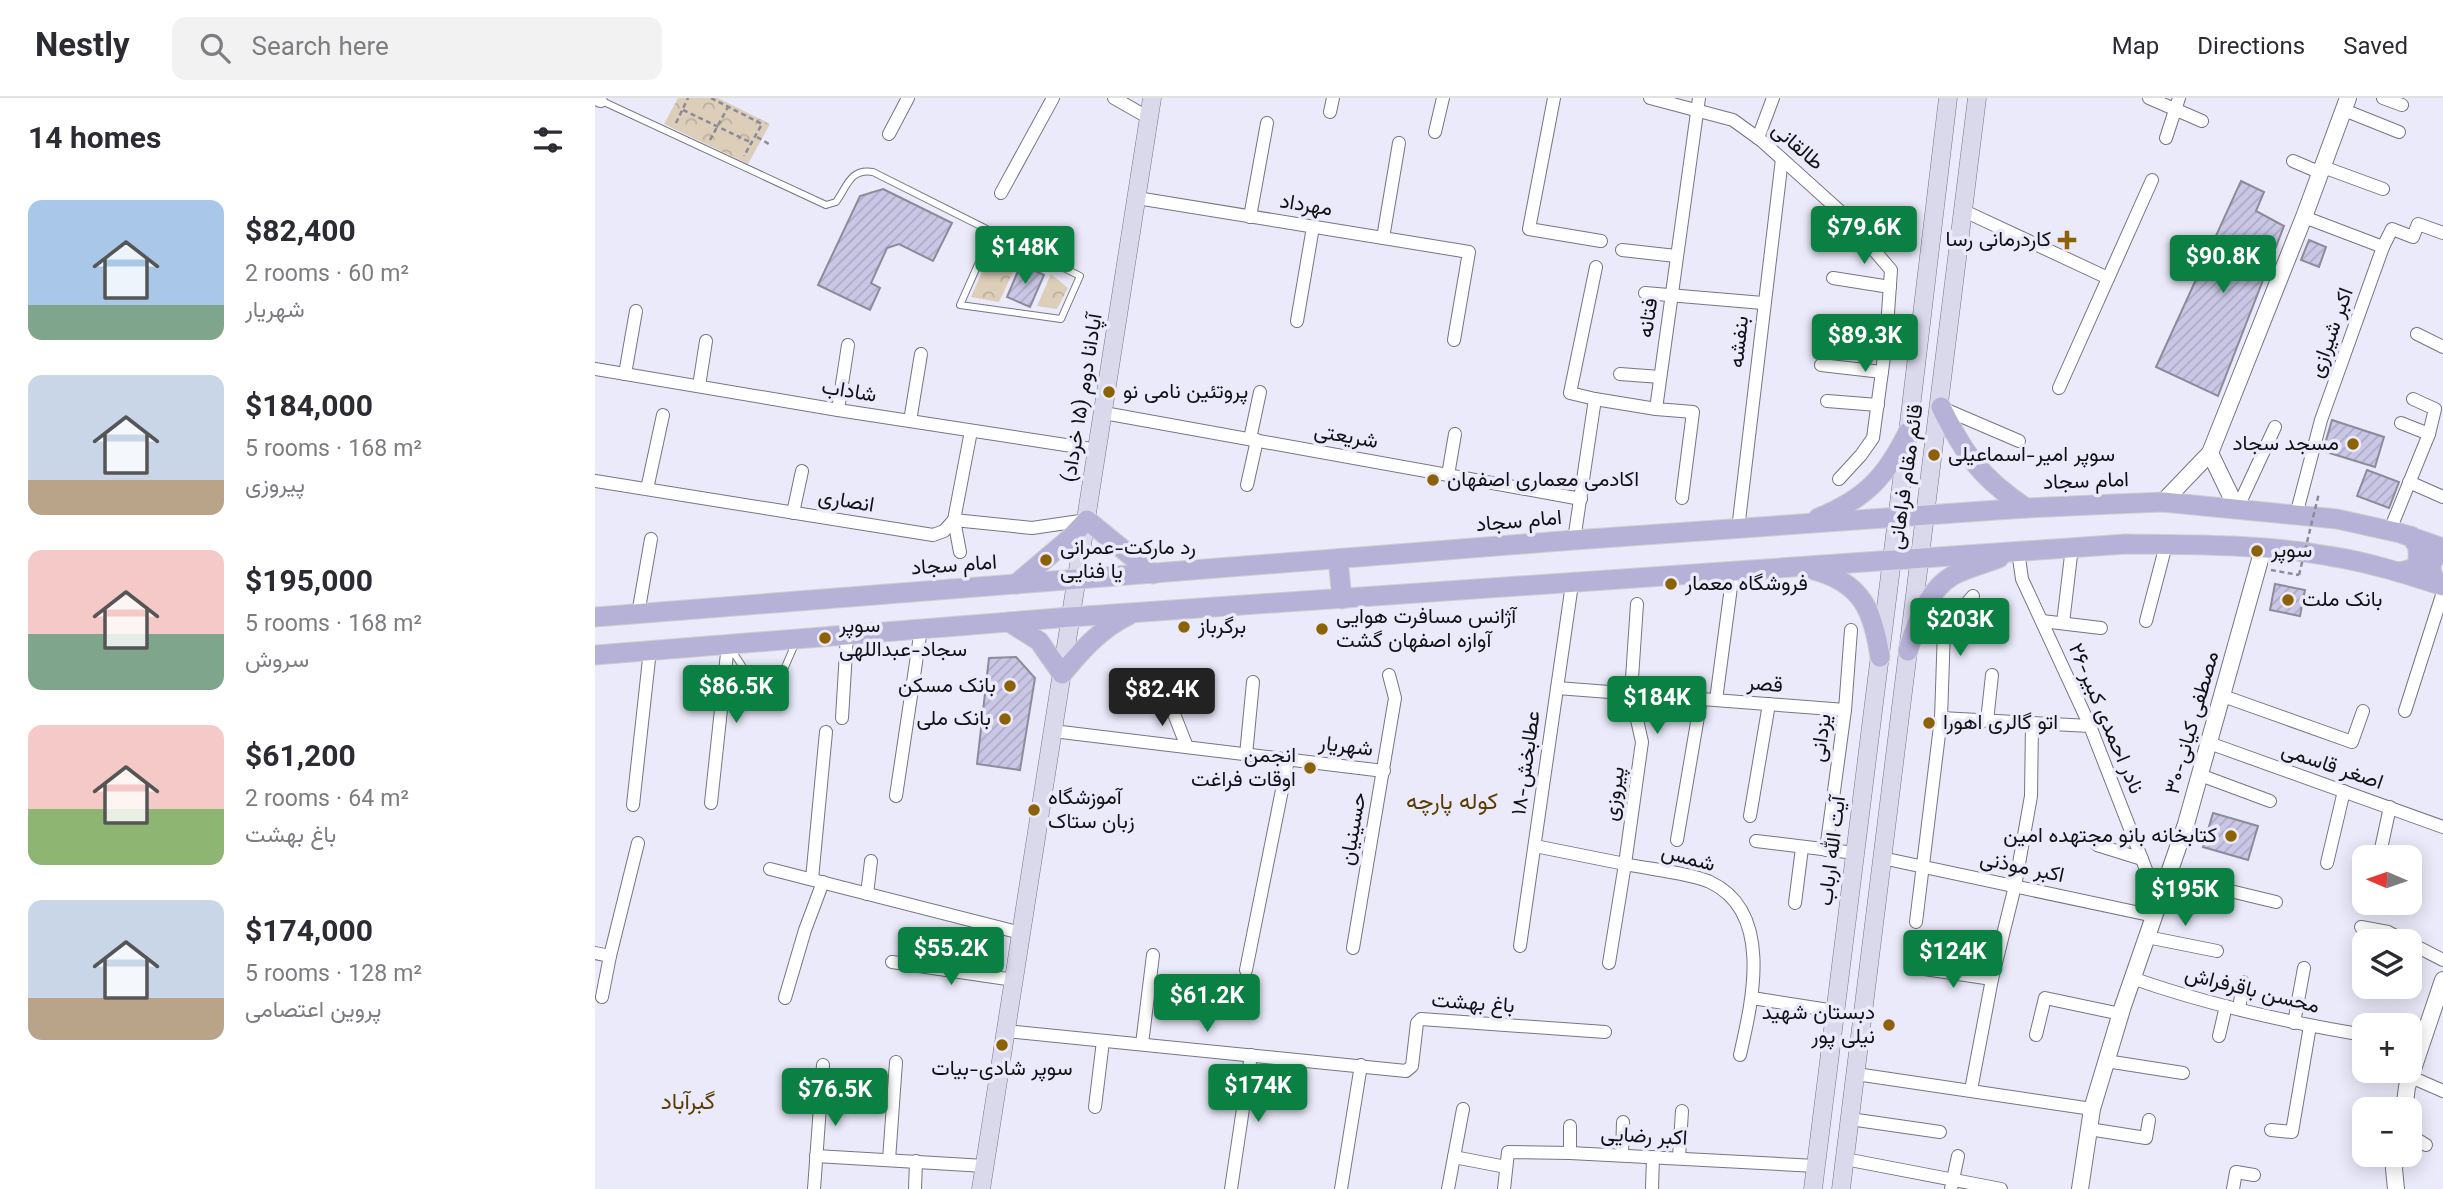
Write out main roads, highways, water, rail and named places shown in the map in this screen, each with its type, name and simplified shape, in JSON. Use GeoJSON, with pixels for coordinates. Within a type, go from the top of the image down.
{"type":"FeatureCollection","features":[{"type":"Feature","properties":{"kind":"main road","name":"آپادانا دوم (۱۵ خرداد)"},"geometry":{"type":"LineString","coordinates":[[981,1189],[1152,98]]}},
{"type":"Feature","properties":{"kind":"main road","name":"قائم مقام فراهانی"},"geometry":{"type":"LineString","coordinates":[[1898,518],[1948,98]]}},
{"type":"Feature","properties":{"kind":"main road","name":"قائم مقام فراهانی"},"geometry":{"type":"LineString","coordinates":[[1919,565],[1977,98]]}},
{"type":"Feature","properties":{"kind":"main road"},"geometry":{"type":"LineString","coordinates":[[1914,386],[1918,398],[1930,401],[1941,397],[1956,439],[1976,467],[1999,490],[2026,508]]}},
{"type":"Feature","properties":{"kind":"main road"},"geometry":{"type":"LineString","coordinates":[[1802,524],[1845,507],[1876,482],[1895,461],[1909,432]]}},
{"type":"Feature","properties":{"kind":"main road","name":"امام سجاد"},"geometry":{"type":"LineString","coordinates":[[595,617],[1574,540],[2026,508],[2163,502],[2337,519],[2390,530],[2443,550]]}},
{"type":"Feature","properties":{"kind":"main road","name":"آیت الله ارباب"},"geometry":{"type":"LineString","coordinates":[[1813,1189],[1898,518]]}},
{"type":"Feature","properties":{"kind":"main road"},"geometry":{"type":"LineString","coordinates":[[1016,584],[1087,520],[1153,574]]}},
{"type":"Feature","properties":{"kind":"main road"},"geometry":{"type":"LineString","coordinates":[[2399,572],[2412,569],[2418,563],[2419,547],[2410,536]]}},
{"type":"Feature","properties":{"kind":"main road"},"geometry":{"type":"LineString","coordinates":[[595,655],[1071,617],[1892,560],[1919,565],[2018,551],[2072,547],[2166,545],[2261,558],[2329,556],[2399,572],[2442,587]]}},
{"type":"Feature","properties":{"kind":"main road"},"geometry":{"type":"LineString","coordinates":[[2442,587],[2432,578],[2430,568],[2433,559],[2443,550]]}},
{"type":"Feature","properties":{"kind":"main road"},"geometry":{"type":"LineString","coordinates":[[1908,651],[1915,625],[1931,596],[1951,577],[2018,551]]}},
{"type":"Feature","properties":{"kind":"main road"},"geometry":{"type":"LineString","coordinates":[[1338,559],[1342,599]]}},
{"type":"Feature","properties":{"kind":"main road"},"geometry":{"type":"LineString","coordinates":[[1841,1189],[1919,565]]}},
{"type":"Feature","properties":{"kind":"main road"},"geometry":{"type":"LineString","coordinates":[[1799,567],[1833,575],[1864,601],[1876,627],[1880,657]]}},
{"type":"Feature","properties":{"kind":"main road"},"geometry":{"type":"LineString","coordinates":[[1009,622],[1039,641],[1062,674],[1091,640],[1114,622],[1133,613]]}},
{"type":"Feature","properties":{"kind":"main road"},"geometry":{"type":"LineString","coordinates":[[1851,891],[1878,894]]}},
{"type":"Feature","properties":{"kind":"place","name":"کاردرمانی رسا"},"geometry":{"type":"Point","coordinates":[2067,240]}},
{"type":"Feature","properties":{"kind":"place","name":"پروتئین نامی نو"},"geometry":{"type":"Point","coordinates":[1109,392]}},
{"type":"Feature","properties":{"kind":"place","name":"مسجد سجاد"},"geometry":{"type":"Point","coordinates":[2353,444]}},
{"type":"Feature","properties":{"kind":"place","name":"سوپر امیر-اسماعیلی"},"geometry":{"type":"Point","coordinates":[1934,455]}},
{"type":"Feature","properties":{"kind":"place","name":"اکادمی معماری اصفهان"},"geometry":{"type":"Point","coordinates":[1433,480]}},
{"type":"Feature","properties":{"kind":"place","name":"سوپر"},"geometry":{"type":"Point","coordinates":[2257,551]}},
{"type":"Feature","properties":{"kind":"place","name":"رد مارکت-عمرانی یا فنایی"},"geometry":{"type":"Point","coordinates":[1046,560]}},
{"type":"Feature","properties":{"kind":"place","name":"فروشگاه معمار"},"geometry":{"type":"Point","coordinates":[1671,584]}},
{"type":"Feature","properties":{"kind":"place","name":"بانک ملت"},"geometry":{"type":"Point","coordinates":[2288,600]}},
{"type":"Feature","properties":{"kind":"place","name":"برگرباز"},"geometry":{"type":"Point","coordinates":[1184,627]}},
{"type":"Feature","properties":{"kind":"place","name":"آژانس مسافرت هوایی آوازه اصفهان گشت"},"geometry":{"type":"Point","coordinates":[1322,629]}},
{"type":"Feature","properties":{"kind":"place","name":"سوپر سجاد-عبداللهی"},"geometry":{"type":"Point","coordinates":[825,638]}},
{"type":"Feature","properties":{"kind":"place","name":"بانک مسکن"},"geometry":{"type":"Point","coordinates":[1010,686]}},
{"type":"Feature","properties":{"kind":"place","name":"بانک ملی"},"geometry":{"type":"Point","coordinates":[1005,719]}},
{"type":"Feature","properties":{"kind":"place","name":"اتو گالری اهورا"},"geometry":{"type":"Point","coordinates":[1929,723]}},
{"type":"Feature","properties":{"kind":"place","name":"انجمن اوقات فراغت"},"geometry":{"type":"Point","coordinates":[1310,768]}},
{"type":"Feature","properties":{"kind":"place","name":"آموزشگاه زبان ستاک"},"geometry":{"type":"Point","coordinates":[1034,810]}},
{"type":"Feature","properties":{"kind":"place","name":"کتابخانه بانو مجتهده امین"},"geometry":{"type":"Point","coordinates":[2231,836]}},
{"type":"Feature","properties":{"kind":"place","name":"دبستان شهید نیلی پور"},"geometry":{"type":"Point","coordinates":[1889,1025]}},
{"type":"Feature","properties":{"kind":"place","name":"سوپر شادی-بیات"},"geometry":{"type":"Point","coordinates":[1002,1045]}},
{"type":"Feature","properties":{"kind":"district","name":"کوله پارچه"},"geometry":{"type":"Point","coordinates":[1452,803]}},
{"type":"Feature","properties":{"kind":"district","name":"گبرآباد"},"geometry":{"type":"Point","coordinates":[688,1103]}}]}
